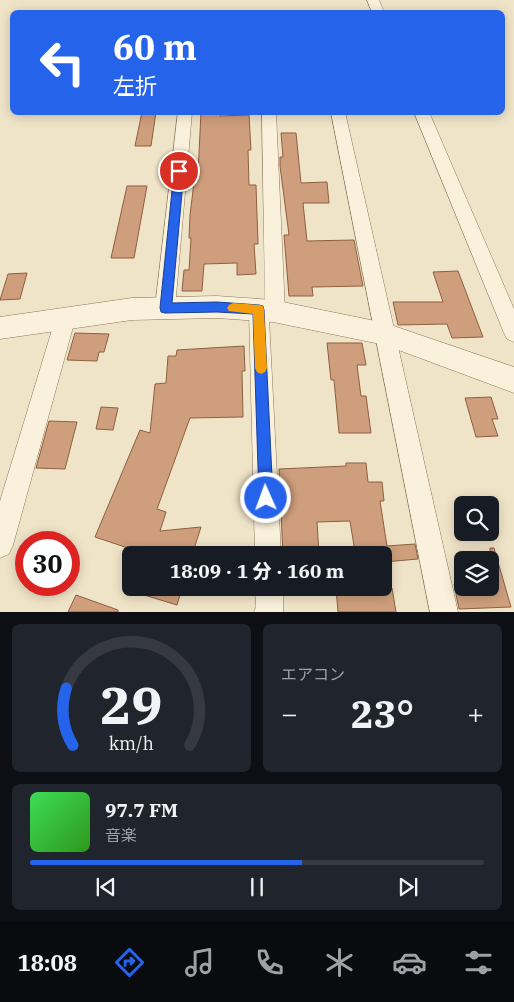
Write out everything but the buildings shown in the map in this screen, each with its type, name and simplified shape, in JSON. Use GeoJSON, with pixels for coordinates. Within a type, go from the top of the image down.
{"type":"FeatureCollection","features":[{"type":"Feature","properties":{"kind":"street"},"geometry":{"type":"LineString","coordinates":[[165,308],[185,115]]}},
{"type":"Feature","properties":{"kind":"street"},"geometry":{"type":"LineString","coordinates":[[268,546],[267,310],[269,115]]}},
{"type":"Feature","properties":{"kind":"street"},"geometry":{"type":"LineString","coordinates":[[339,115],[444,612]]}},
{"type":"Feature","properties":{"kind":"street"},"geometry":{"type":"LineString","coordinates":[[421,115],[514,333]]}},
{"type":"Feature","properties":{"kind":"street"},"geometry":{"type":"LineString","coordinates":[[0,328],[132,309],[217,307],[267,310],[385,334],[514,380]]}},
{"type":"Feature","properties":{"kind":"street"},"geometry":{"type":"LineString","coordinates":[[0,545],[65,320]]}},
{"type":"Feature","properties":{"kind":"street"},"geometry":{"type":"LineString","coordinates":[[268,612],[270,610],[269,596]]}},
{"type":"Feature","properties":{"kind":"slow traffic"},"geometry":{"type":"LineString","coordinates":[[233,308],[259,310],[261,368]]}},
{"type":"Feature","properties":{"kind":"route"},"geometry":{"type":"LineString","coordinates":[[179,171],[165,308],[217,307],[259,310],[266,498]]}}]}
